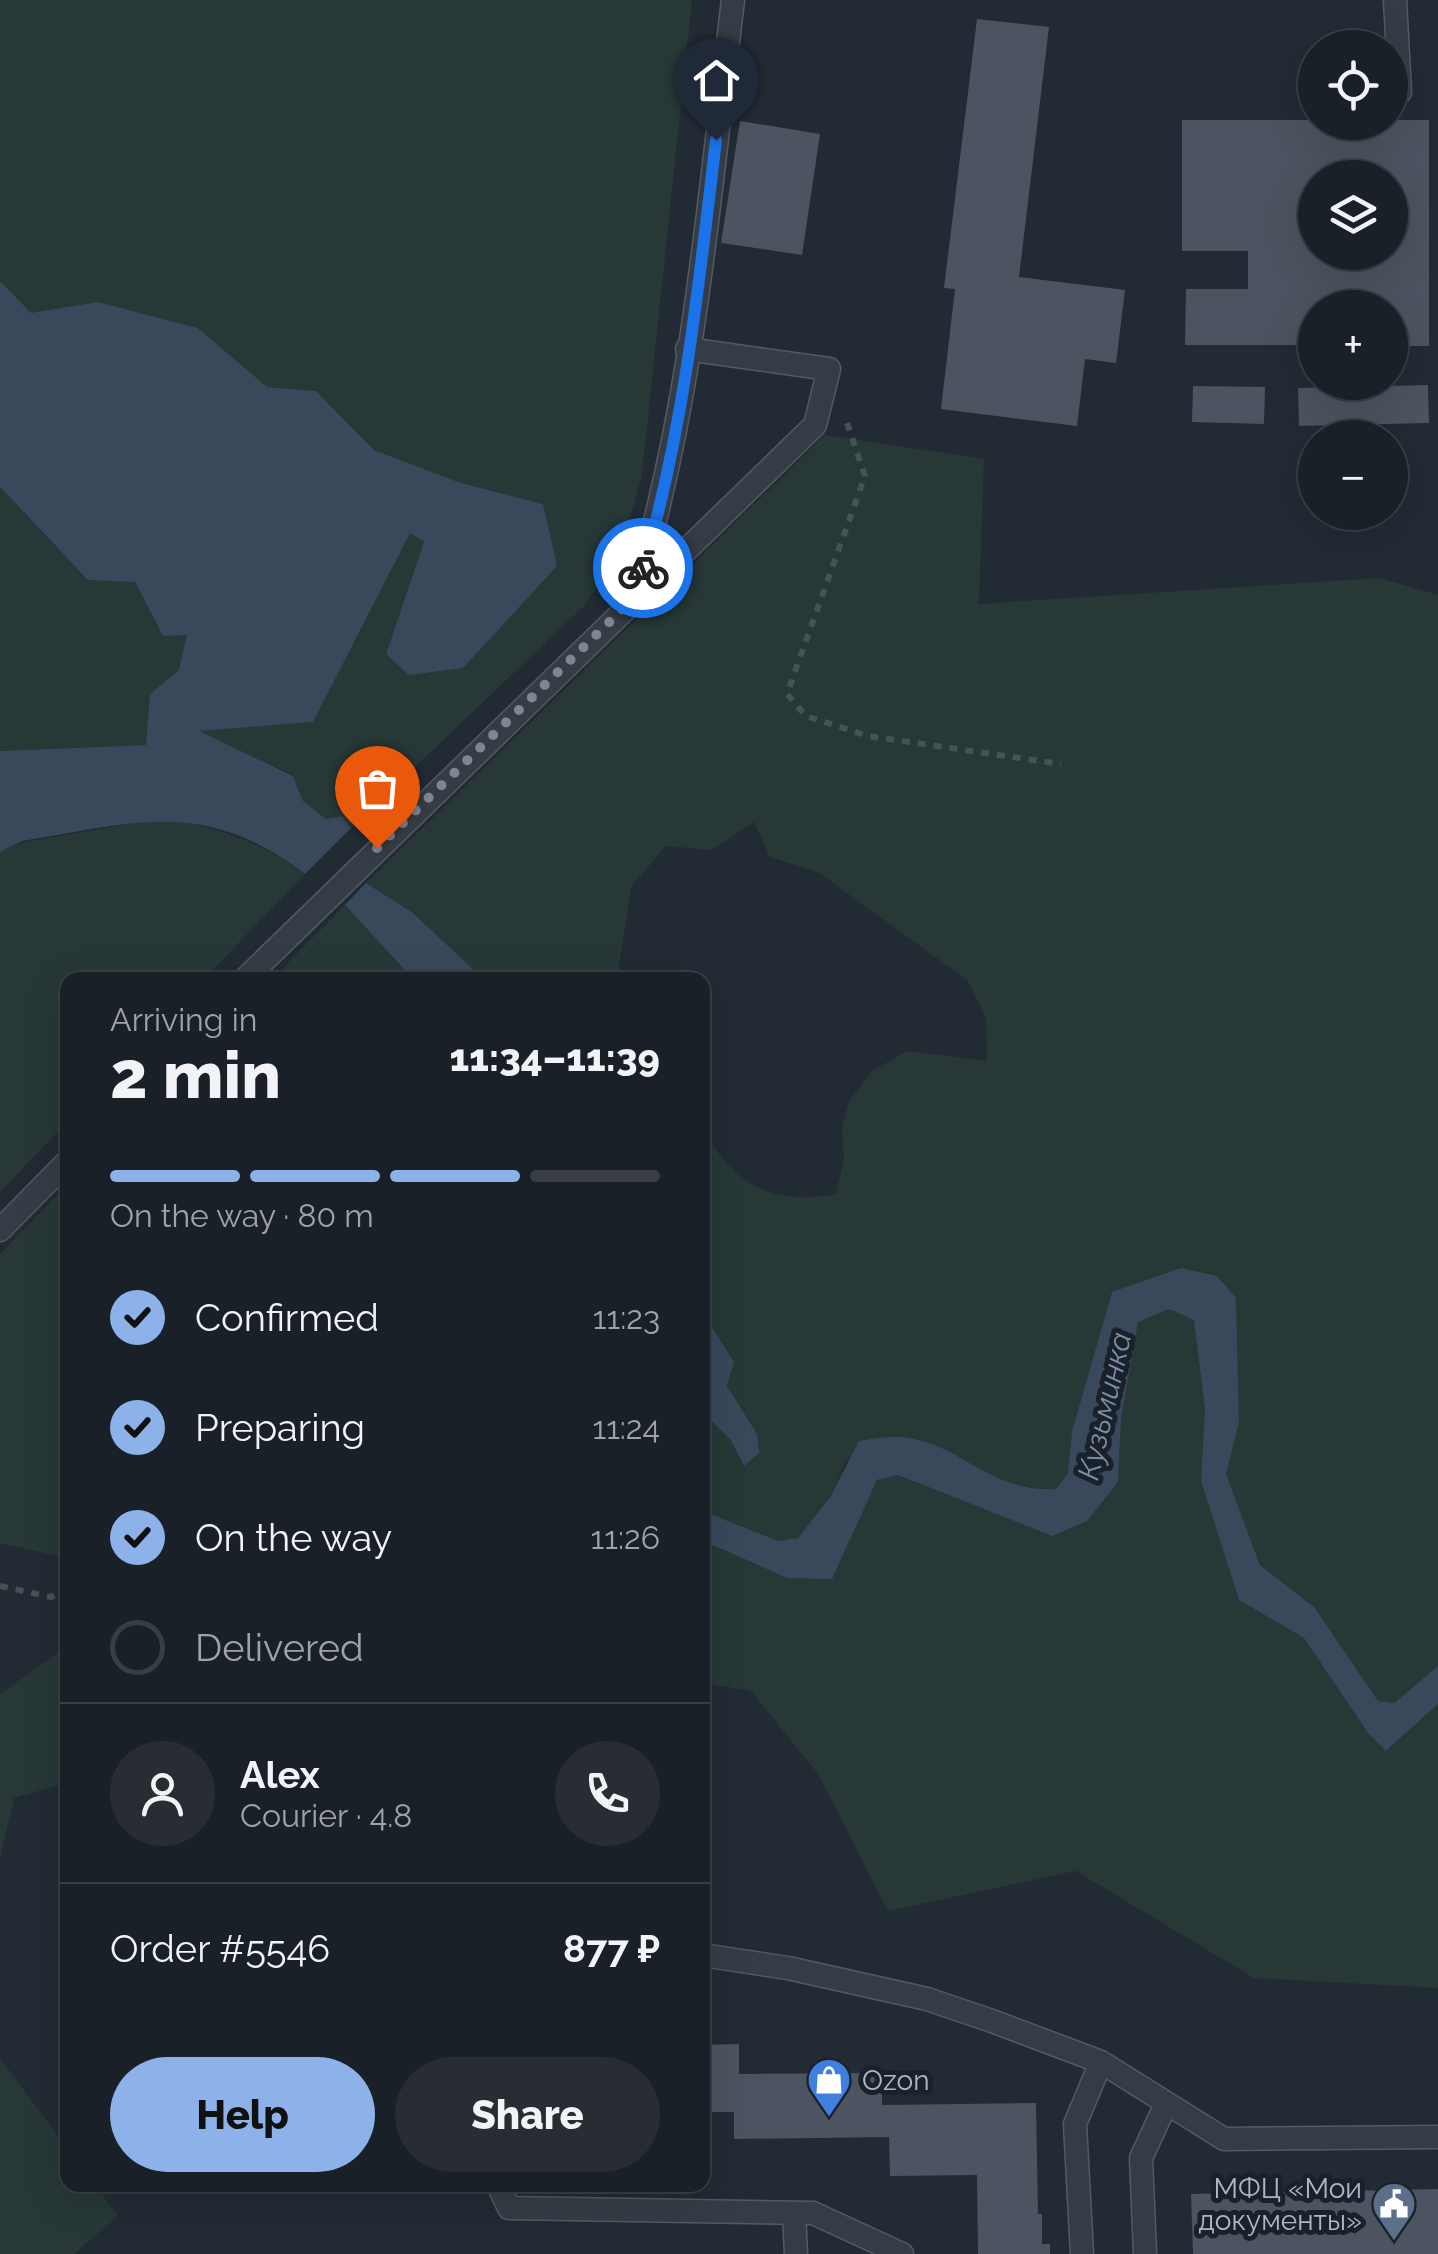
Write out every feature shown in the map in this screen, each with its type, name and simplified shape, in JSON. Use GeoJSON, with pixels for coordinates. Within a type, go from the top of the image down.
{"type":"FeatureCollection","features":[{"type":"Feature","properties":{"kind":"lane"},"geometry":{"type":"LineString","coordinates":[[632,600],[657,521],[687,348],[733,0]]}},
{"type":"Feature","properties":{"kind":"lane"},"geometry":{"type":"LineString","coordinates":[[1395,0],[1397,30]]}},
{"type":"Feature","properties":{"kind":"lane"},"geometry":{"type":"LineString","coordinates":[[252,972],[815,425],[829,370],[687,348]]}},
{"type":"Feature","properties":{"kind":"lane"},"geometry":{"type":"LineString","coordinates":[[0,1230],[60,1169]]}},
{"type":"Feature","properties":{"kind":"lane"},"geometry":{"type":"LineString","coordinates":[[710,1956],[788,1968],[927,1999],[1101,2062],[1224,2139],[1438,2137]]}},
{"type":"Feature","properties":{"kind":"lane"},"geometry":{"type":"LineString","coordinates":[[1082,2254],[1076,2124],[1101,2062]]}},
{"type":"Feature","properties":{"kind":"lane"},"geometry":{"type":"LineString","coordinates":[[1145,2254],[1141,2158],[1166,2104]]}},
{"type":"Feature","properties":{"kind":"lane"},"geometry":{"type":"LineString","coordinates":[[502,2192],[510,2208],[813,2213],[902,2254]]}},
{"type":"Feature","properties":{"kind":"lane"},"geometry":{"type":"LineString","coordinates":[[794,2213],[796,2254]]}},
{"type":"Feature","properties":{"kind":"path"},"geometry":{"type":"LineString","coordinates":[[829,370],[865,476],[787,694],[806,716],[868,736],[1060,764]]}},
{"type":"Feature","properties":{"kind":"path"},"geometry":{"type":"LineString","coordinates":[[0,1586],[51,1596],[60,1592]]}},
{"type":"Feature","properties":{"kind":"shaded area"},"geometry":{"type":"Polygon","coordinates":[[[0,0],[692,0],[642,474],[620,544],[583,607],[351,828],[342,816],[326,819],[303,801],[293,775],[197,731],[313,722],[410,532],[424,542],[386,654],[543,504],[461,483],[374,450],[316,391],[267,387],[198,328],[98,302],[31,314],[0,281],[0,0]]]}},
{"type":"Feature","properties":{"kind":"shaded area"},"geometry":{"type":"Polygon","coordinates":[[[825,435],[984,459],[979,604],[1379,578],[1438,595],[1438,1666],[1394,1703],[1378,1701],[1315,1608],[1260,1565],[1226,1474],[1239,1422],[1236,1298],[1112,1292],[1072,1431],[1068,1473],[1056,1489],[1001,1480],[917,1439],[846,1460],[830,1497],[798,1538],[778,1541],[710,1514],[710,1420],[730,1439],[743,1466],[739,1408],[727,1386],[734,1362],[710,1324],[710,1140],[728,1164],[757,1187],[792,1197],[836,1194],[844,1160],[842,1130],[849,1101],[873,1070],[908,1051],[987,1061],[986,1017],[968,981],[818,872],[770,857],[754,822],[712,850],[666,846],[631,887],[620,972],[478,972],[413,913],[366,883],[825,435]]]}},
{"type":"Feature","properties":{"kind":"shaded area"},"geometry":{"type":"Polygon","coordinates":[[[0,487],[54,545],[135,582],[163,636],[188,634],[179,670],[151,694],[146,745],[0,751],[0,487]]]}},
{"type":"Feature","properties":{"kind":"shaded area"},"geometry":{"type":"Polygon","coordinates":[[[166,818],[239,838],[305,874],[211,972],[60,972],[60,1129],[0,1192],[0,852],[22,842],[166,818]]]}},
{"type":"Feature","properties":{"kind":"shaded area"},"geometry":{"type":"Polygon","coordinates":[[[345,905],[407,972],[279,972],[345,905]]]}},
{"type":"Feature","properties":{"kind":"shaded area"},"geometry":{"type":"Polygon","coordinates":[[[60,1192],[60,1556],[0,1543],[0,1254],[60,1192]]]}},
{"type":"Feature","properties":{"kind":"shaded area"},"geometry":{"type":"Polygon","coordinates":[[[1169,1309],[1194,1320],[1205,1409],[1201,1481],[1239,1600],[1304,1638],[1368,1733],[1387,1751],[1438,1704],[1438,1988],[1254,1978],[1076,1871],[888,1911],[818,1774],[751,1691],[710,1684],[710,1544],[787,1578],[859,1515],[878,1480],[898,1475],[1052,1536],[1118,1482],[1121,1419],[1138,1321],[1169,1309]]]}},
{"type":"Feature","properties":{"kind":"shaded area"},"geometry":{"type":"Polygon","coordinates":[[[60,1651],[60,1785],[14,1798],[0,1859],[0,1694],[60,1651]]]}},
{"type":"Feature","properties":{"kind":"shaded area"},"geometry":{"type":"Polygon","coordinates":[[[0,2058],[60,2139],[60,2192],[100,2192],[118,2216],[74,2254],[0,2254],[0,2058]]]}},
{"type":"Feature","properties":{"kind":"water"},"geometry":{"type":"Polygon","coordinates":[[[0,281],[31,313],[98,302],[198,328],[267,387],[316,391],[374,450],[461,483],[543,504],[557,566],[463,668],[409,675],[386,654],[424,542],[410,533],[313,722],[199,731],[293,776],[303,801],[326,819],[342,816],[351,828],[305,874],[234,834],[168,822],[135,823],[22,841],[0,852],[0,751],[146,745],[150,694],[179,670],[187,635],[163,636],[135,582],[88,580],[0,487],[0,281]]]}},
{"type":"Feature","properties":{"kind":"water"},"geometry":{"type":"Polygon","coordinates":[[[366,883],[413,913],[478,972],[407,972],[345,905],[366,883]]]}},
{"type":"Feature","properties":{"kind":"water","name":"Кузьминка"},"geometry":{"type":"Polygon","coordinates":[[[1181,1268],[1217,1276],[1236,1298],[1239,1422],[1226,1474],[1260,1565],[1315,1608],[1378,1701],[1394,1703],[1438,1666],[1438,1704],[1386,1751],[1368,1733],[1304,1638],[1239,1600],[1201,1481],[1205,1409],[1194,1320],[1169,1309],[1138,1322],[1121,1419],[1118,1482],[1087,1521],[1052,1536],[898,1475],[877,1480],[832,1579],[787,1578],[710,1544],[710,1514],[778,1541],[798,1538],[830,1497],[859,1441],[915,1439],[1014,1484],[1056,1489],[1068,1473],[1072,1431],[1112,1292],[1181,1268]]]}},
{"type":"Feature","properties":{"kind":"water"},"geometry":{"type":"Polygon","coordinates":[[[710,1324],[734,1362],[727,1386],[757,1434],[759,1453],[744,1466],[730,1439],[710,1420],[710,1324]]]}},
{"type":"Feature","properties":{"kind":"building"},"geometry":{"type":"Polygon","coordinates":[[[977,19],[1049,27],[1019,277],[1125,290],[1116,363],[1085,359],[1077,426],[941,409],[955,289],[944,288],[977,19]]]}},
{"type":"Feature","properties":{"kind":"building"},"geometry":{"type":"Polygon","coordinates":[[[1182,120],[1298,120],[1298,140],[1408,140],[1408,120],[1429,120],[1429,346],[1408,346],[1408,290],[1298,290],[1298,345],[1185,345],[1186,289],[1248,289],[1248,251],[1182,251],[1182,120]]]}},
{"type":"Feature","properties":{"kind":"building"},"geometry":{"type":"Polygon","coordinates":[[[740,121],[820,134],[802,255],[721,243],[740,121]]]}},
{"type":"Feature","properties":{"kind":"building"},"geometry":{"type":"Polygon","coordinates":[[[1408,385],[1428,385],[1429,423],[1299,420],[1298,400],[1408,400],[1408,385]]]}},
{"type":"Feature","properties":{"kind":"building"},"geometry":{"type":"Polygon","coordinates":[[[1193,386],[1265,387],[1264,424],[1192,422],[1193,386]]]}},
{"type":"Feature","properties":{"kind":"building"},"geometry":{"type":"Polygon","coordinates":[[[739,2044],[739,2074],[882,2073],[882,2105],[1036,2103],[1038,2214],[1042,2214],[1042,2244],[1050,2244],[1050,2254],[978,2254],[977,2175],[890,2176],[889,2137],[734,2139],[734,2112],[710,2112],[710,2045],[739,2044]]]}},
{"type":"Feature","properties":{"kind":"building"},"geometry":{"type":"Polygon","coordinates":[[[1438,2189],[1438,2254],[1193,2254],[1191,2194],[1438,2189]]]}},
{"type":"Feature","properties":{"kind":"way so far"},"geometry":{"type":"LineString","coordinates":[[377,848],[632,600],[643,568]]}},
{"type":"Feature","properties":{"kind":"place","name":"Ozon"},"geometry":{"type":"Point","coordinates":[829,2118]}},
{"type":"Feature","properties":{"kind":"place","name":"МФЦ «Мои документы»"},"geometry":{"type":"Point","coordinates":[1394,2242]}},
{"type":"Feature","properties":{"kind":"route"},"geometry":{"type":"LineString","coordinates":[[643,568],[657,521],[699,281],[716,140]]}}]}
